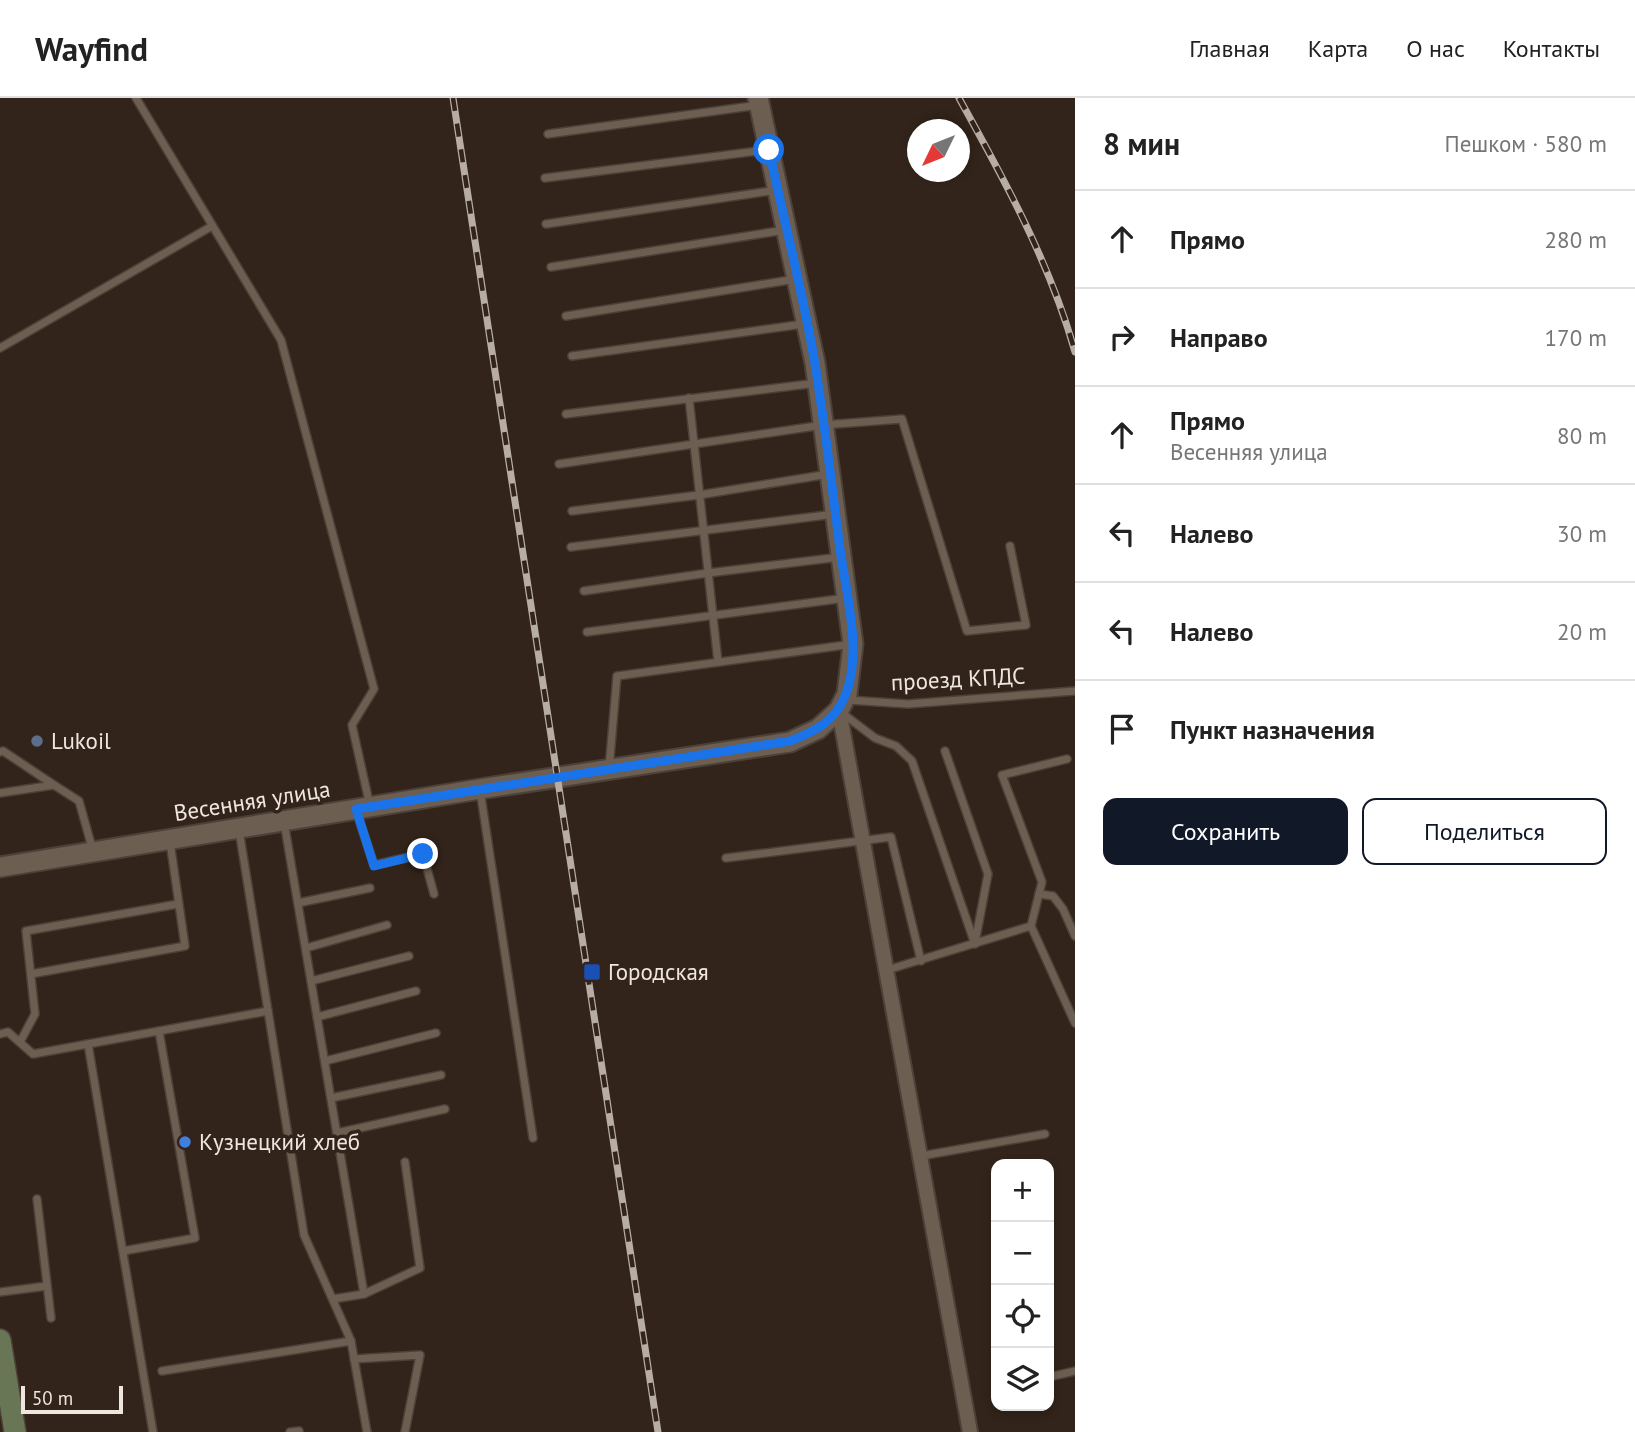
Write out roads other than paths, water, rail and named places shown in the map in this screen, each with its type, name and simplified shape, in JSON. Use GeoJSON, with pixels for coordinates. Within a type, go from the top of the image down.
{"type":"FeatureCollection","features":[{"type":"Feature","properties":{"kind":"main road"},"geometry":{"type":"LineString","coordinates":[[0,1340],[15,1432]]}},
{"type":"Feature","properties":{"kind":"street"},"geometry":{"type":"LineString","coordinates":[[759,102],[806,324],[830,474],[853,644],[851,671],[841,705],[862,840],[970,1432]]}},
{"type":"Feature","properties":{"kind":"street","name":"Весенняя улица"},"geometry":{"type":"LineString","coordinates":[[0,867],[790,741],[818,729],[841,705]]}},
{"type":"Feature","properties":{"kind":"lane"},"geometry":{"type":"LineString","coordinates":[[136,98],[281,340],[374,689],[352,725],[374,866],[423,854],[434,894]]}},
{"type":"Feature","properties":{"kind":"lane"},"geometry":{"type":"LineString","coordinates":[[548,134],[759,102]]}},
{"type":"Feature","properties":{"kind":"lane"},"geometry":{"type":"LineString","coordinates":[[545,178],[769,150]]}},
{"type":"Feature","properties":{"kind":"lane"},"geometry":{"type":"LineString","coordinates":[[546,224],[777,190]]}},
{"type":"Feature","properties":{"kind":"lane"},"geometry":{"type":"LineString","coordinates":[[0,348],[212,226]]}},
{"type":"Feature","properties":{"kind":"lane"},"geometry":{"type":"LineString","coordinates":[[551,267],[786,230]]}},
{"type":"Feature","properties":{"kind":"lane"},"geometry":{"type":"LineString","coordinates":[[566,316],[796,278]]}},
{"type":"Feature","properties":{"kind":"lane"},"geometry":{"type":"LineString","coordinates":[[572,356],[806,324]]}},
{"type":"Feature","properties":{"kind":"lane"},"geometry":{"type":"LineString","coordinates":[[566,414],[817,383]]}},
{"type":"Feature","properties":{"kind":"lane"},"geometry":{"type":"LineString","coordinates":[[689,398],[718,662]]}},
{"type":"Feature","properties":{"kind":"lane"},"geometry":{"type":"LineString","coordinates":[[559,464],[823,425],[902,419],[967,631],[1026,625],[1010,546]]}},
{"type":"Feature","properties":{"kind":"lane"},"geometry":{"type":"LineString","coordinates":[[572,511],[699,495],[830,474]]}},
{"type":"Feature","properties":{"kind":"lane"},"geometry":{"type":"LineString","coordinates":[[571,547],[835,514]]}},
{"type":"Feature","properties":{"kind":"lane"},"geometry":{"type":"LineString","coordinates":[[584,591],[841,557]]}},
{"type":"Feature","properties":{"kind":"lane"},"geometry":{"type":"LineString","coordinates":[[587,632],[846,598]]}},
{"type":"Feature","properties":{"kind":"lane"},"geometry":{"type":"LineString","coordinates":[[608,769],[617,676],[853,644]]}},
{"type":"Feature","properties":{"kind":"lane","name":"проезд КПДС"},"geometry":{"type":"LineString","coordinates":[[841,705],[908,704],[1075,691]]}},
{"type":"Feature","properties":{"kind":"lane"},"geometry":{"type":"LineString","coordinates":[[841,705],[875,738],[897,746],[912,761],[975,944]]}},
{"type":"Feature","properties":{"kind":"lane"},"geometry":{"type":"LineString","coordinates":[[0,752],[3,751],[79,801],[93,852]]}},
{"type":"Feature","properties":{"kind":"lane"},"geometry":{"type":"LineString","coordinates":[[945,751],[988,874],[975,944]]}},
{"type":"Feature","properties":{"kind":"lane"},"geometry":{"type":"LineString","coordinates":[[1067,759],[1002,775],[1042,882],[1031,926],[1075,1023]]}},
{"type":"Feature","properties":{"kind":"lane"},"geometry":{"type":"LineString","coordinates":[[0,793],[54,785]]}},
{"type":"Feature","properties":{"kind":"lane"},"geometry":{"type":"LineString","coordinates":[[480,789],[533,1138]]}},
{"type":"Feature","properties":{"kind":"lane"},"geometry":{"type":"LineString","coordinates":[[284,821],[364,1294]]}},
{"type":"Feature","properties":{"kind":"lane"},"geometry":{"type":"LineString","coordinates":[[239,828],[304,1236],[351,1341],[367,1432]]}},
{"type":"Feature","properties":{"kind":"lane"},"geometry":{"type":"LineString","coordinates":[[726,858],[891,836],[920,961]]}},
{"type":"Feature","properties":{"kind":"lane"},"geometry":{"type":"LineString","coordinates":[[31,974],[185,946],[170,839]]}},
{"type":"Feature","properties":{"kind":"lane"},"geometry":{"type":"LineString","coordinates":[[298,903],[370,888]]}},
{"type":"Feature","properties":{"kind":"lane"},"geometry":{"type":"LineString","coordinates":[[1039,894],[1053,896],[1063,909],[1075,936]]}},
{"type":"Feature","properties":{"kind":"lane"},"geometry":{"type":"LineString","coordinates":[[20,1042],[35,1014],[26,931],[178,904]]}},
{"type":"Feature","properties":{"kind":"lane"},"geometry":{"type":"LineString","coordinates":[[306,948],[387,925]]}},
{"type":"Feature","properties":{"kind":"lane"},"geometry":{"type":"LineString","coordinates":[[886,971],[1031,926]]}},
{"type":"Feature","properties":{"kind":"lane"},"geometry":{"type":"LineString","coordinates":[[311,981],[409,956]]}},
{"type":"Feature","properties":{"kind":"lane"},"geometry":{"type":"LineString","coordinates":[[317,1017],[416,991]]}},
{"type":"Feature","properties":{"kind":"lane"},"geometry":{"type":"LineString","coordinates":[[0,1034],[8,1032],[33,1054],[268,1011]]}},
{"type":"Feature","properties":{"kind":"lane"},"geometry":{"type":"LineString","coordinates":[[123,1251],[195,1238],[159,1031]]}},
{"type":"Feature","properties":{"kind":"lane"},"geometry":{"type":"LineString","coordinates":[[325,1061],[436,1033]]}},
{"type":"Feature","properties":{"kind":"lane"},"geometry":{"type":"LineString","coordinates":[[88,1044],[153,1432]]}},
{"type":"Feature","properties":{"kind":"lane"},"geometry":{"type":"LineString","coordinates":[[331,1098],[441,1075]]}},
{"type":"Feature","properties":{"kind":"lane"},"geometry":{"type":"LineString","coordinates":[[337,1133],[445,1109]]}},
{"type":"Feature","properties":{"kind":"lane"},"geometry":{"type":"LineString","coordinates":[[920,1156],[1045,1134]]}},
{"type":"Feature","properties":{"kind":"lane"},"geometry":{"type":"LineString","coordinates":[[332,1299],[364,1294],[420,1268],[405,1162]]}},
{"type":"Feature","properties":{"kind":"lane"},"geometry":{"type":"LineString","coordinates":[[37,1199],[51,1318]]}},
{"type":"Feature","properties":{"kind":"lane"},"geometry":{"type":"LineString","coordinates":[[0,1292],[47,1286]]}},
{"type":"Feature","properties":{"kind":"lane"},"geometry":{"type":"LineString","coordinates":[[162,1371],[351,1341]]}},
{"type":"Feature","properties":{"kind":"lane"},"geometry":{"type":"LineString","coordinates":[[354,1359],[419,1355],[405,1432]]}},
{"type":"Feature","properties":{"kind":"lane"},"geometry":{"type":"LineString","coordinates":[[1054,1376],[1075,1371]]}},
{"type":"Feature","properties":{"kind":"railway"},"geometry":{"type":"LineString","coordinates":[[453,98],[658,1432]]}},
{"type":"Feature","properties":{"kind":"railway"},"geometry":{"type":"LineString","coordinates":[[959,98],[1009,190],[1039,254],[1053,286],[1075,352]]}},
{"type":"Feature","properties":{"kind":"place","name":"Lukoil"},"geometry":{"type":"Point","coordinates":[37,741]}},
{"type":"Feature","properties":{"kind":"place","name":"Городская"},"geometry":{"type":"Point","coordinates":[592,972]}},
{"type":"Feature","properties":{"kind":"place","name":"Кузнецкий хлеб"},"geometry":{"type":"Point","coordinates":[185,1142]}}]}
